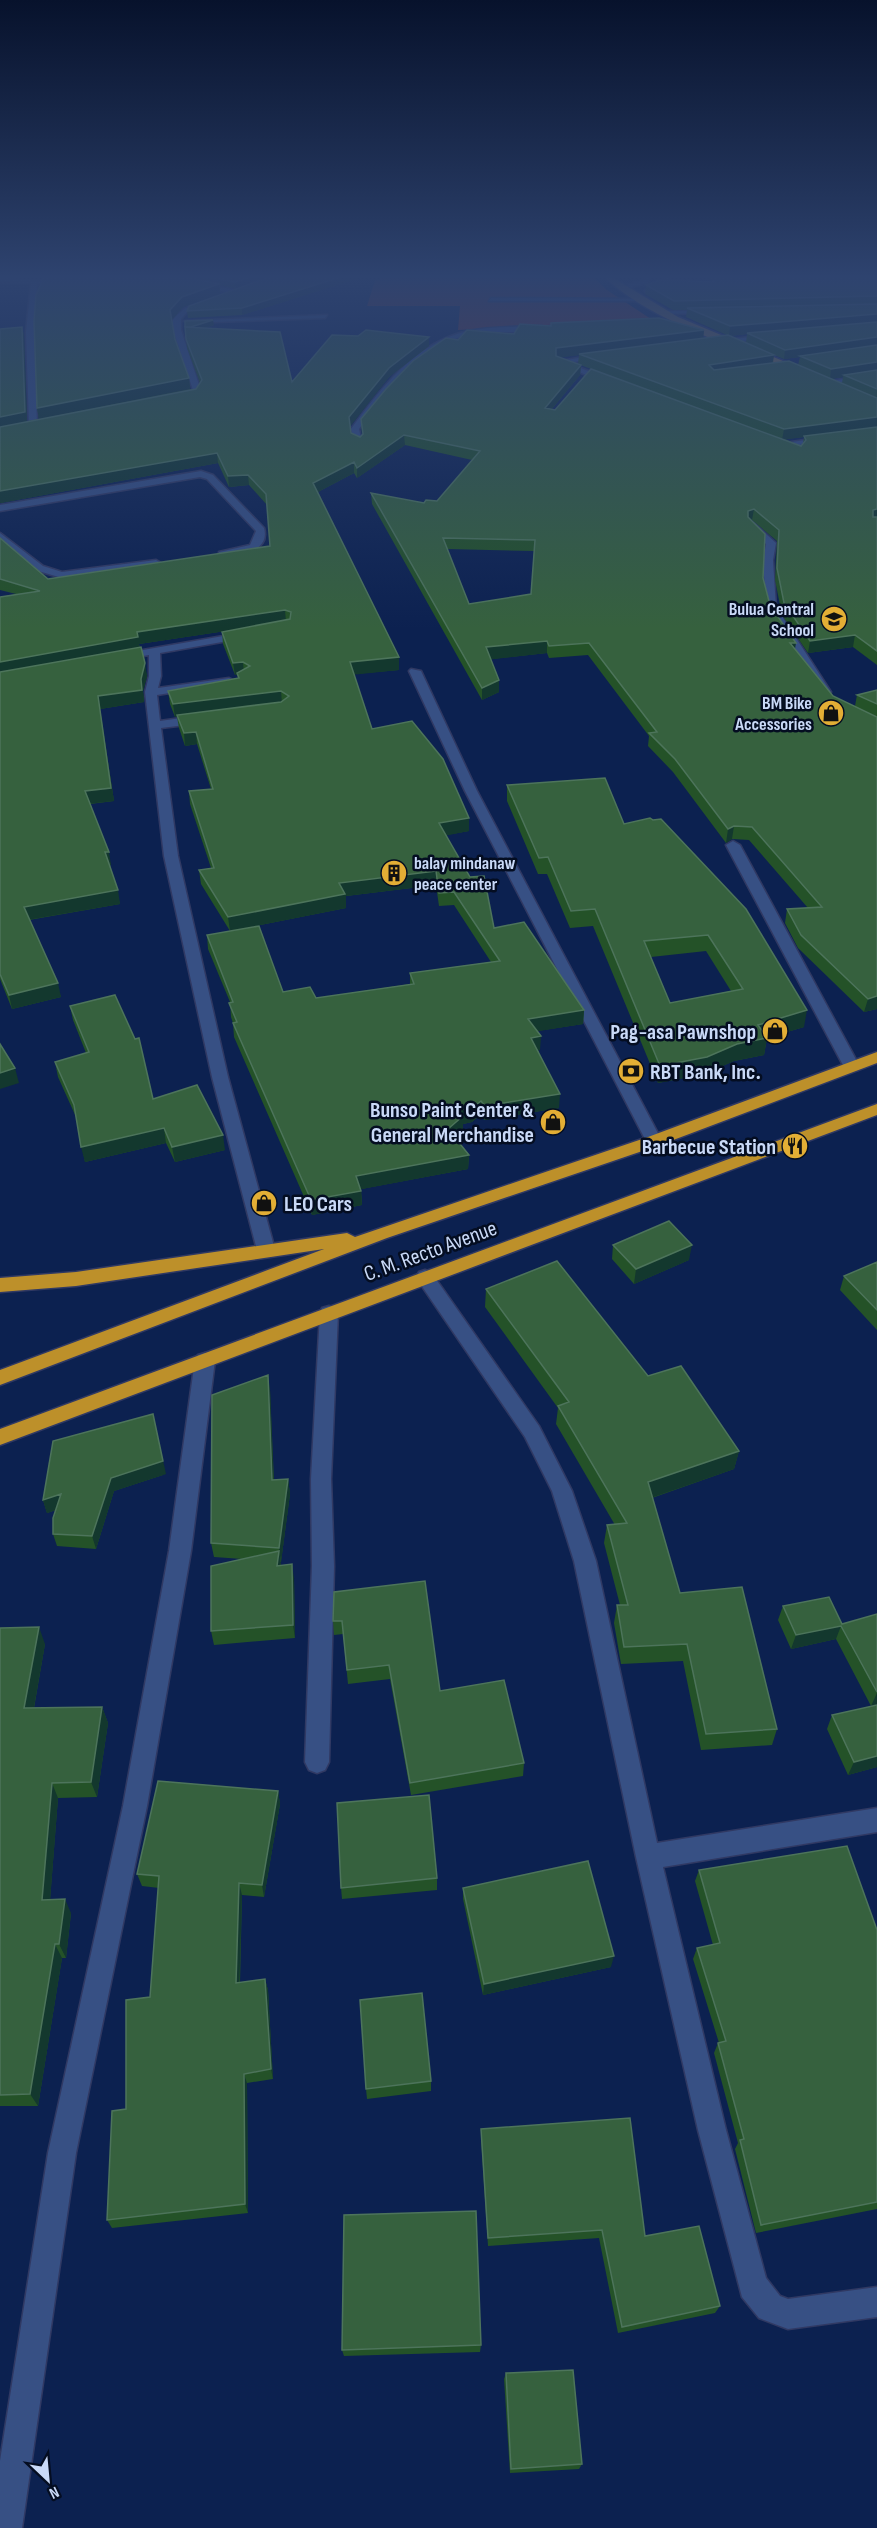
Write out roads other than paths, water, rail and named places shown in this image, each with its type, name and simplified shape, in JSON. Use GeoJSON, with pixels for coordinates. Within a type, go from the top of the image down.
{"type":"FeatureCollection","features":[{"type":"Feature","properties":{"kind":"highway","name":"C. M. Recto Avenue"},"geometry":{"type":"LineString","coordinates":[[0,1378],[381,1234],[654,1141],[877,1058]]}},
{"type":"Feature","properties":{"kind":"highway","name":"C. M. Recto Avenue"},"geometry":{"type":"LineString","coordinates":[[0,1437],[877,1109]]}},
{"type":"Feature","properties":{"kind":"highway"},"geometry":{"type":"LineString","coordinates":[[0,1285],[76,1280],[381,1234]]}},
{"type":"Feature","properties":{"kind":"street"},"geometry":{"type":"LineString","coordinates":[[32,394],[33,426]]}},
{"type":"Feature","properties":{"kind":"street"},"geometry":{"type":"LineString","coordinates":[[172,399],[188,394]]}},
{"type":"Feature","properties":{"kind":"street"},"geometry":{"type":"LineString","coordinates":[[358,442],[355,429],[382,394]]}},
{"type":"Feature","properties":{"kind":"street"},"geometry":{"type":"LineString","coordinates":[[22,428],[45,424]]}},
{"type":"Feature","properties":{"kind":"street"},"geometry":{"type":"LineString","coordinates":[[776,445],[877,432]]}},
{"type":"Feature","properties":{"kind":"street"},"geometry":{"type":"LineString","coordinates":[[766,441],[799,451]]}},
{"type":"Feature","properties":{"kind":"street"},"geometry":{"type":"LineString","coordinates":[[0,508],[201,474],[210,477],[261,530],[261,540],[257,545],[215,555]]}},
{"type":"Feature","properties":{"kind":"street"},"geometry":{"type":"LineString","coordinates":[[751,525],[771,543],[768,561],[771,607],[836,705]]}},
{"type":"Feature","properties":{"kind":"street"},"geometry":{"type":"LineString","coordinates":[[0,536],[39,567],[62,575],[169,562]]}},
{"type":"Feature","properties":{"kind":"street"},"geometry":{"type":"LineString","coordinates":[[132,656],[253,633]]}},
{"type":"Feature","properties":{"kind":"street"},"geometry":{"type":"LineString","coordinates":[[154,651],[155,676],[151,692],[171,856],[220,1077],[266,1250]]}},
{"type":"Feature","properties":{"kind":"street"},"geometry":{"type":"LineString","coordinates":[[415,671],[477,801],[654,1141]]}},
{"type":"Feature","properties":{"kind":"street"},"geometry":{"type":"LineString","coordinates":[[151,692],[243,679]]}},
{"type":"Feature","properties":{"kind":"street"},"geometry":{"type":"LineString","coordinates":[[156,725],[213,718]]}},
{"type":"Feature","properties":{"kind":"street"},"geometry":{"type":"LineString","coordinates":[[733,845],[852,1067]]}},
{"type":"Feature","properties":{"kind":"street"},"geometry":{"type":"LineString","coordinates":[[425,1277],[532,1432],[562,1491],[585,1560],[648,1857],[712,2130],[753,2286],[770,2307],[788,2314],[877,2302]]}},
{"type":"Feature","properties":{"kind":"street"},"geometry":{"type":"LineString","coordinates":[[317,1762],[323,1566],[321,1479],[329,1313]]}},
{"type":"Feature","properties":{"kind":"street"},"geometry":{"type":"LineString","coordinates":[[6,2528],[62,2153],[139,1783],[180,1551],[205,1360]]}},
{"type":"Feature","properties":{"kind":"street"},"geometry":{"type":"LineString","coordinates":[[648,1857],[877,1820]]}},
{"type":"Feature","properties":{"kind":"place","name":"Bulua Central School"},"geometry":{"type":"Point","coordinates":[834,619]}},
{"type":"Feature","properties":{"kind":"place","name":"BM Bike Accessories"},"geometry":{"type":"Point","coordinates":[831,713]}},
{"type":"Feature","properties":{"kind":"place","name":"balay mindanaw peace center"},"geometry":{"type":"Point","coordinates":[394,873]}},
{"type":"Feature","properties":{"kind":"place","name":"Pag-asa Pawnshop"},"geometry":{"type":"Point","coordinates":[775,1031]}},
{"type":"Feature","properties":{"kind":"place","name":"RBT Bank, Inc."},"geometry":{"type":"Point","coordinates":[631,1071]}},
{"type":"Feature","properties":{"kind":"place","name":"Bunso Paint Center & General Merchandise"},"geometry":{"type":"Point","coordinates":[553,1122]}},
{"type":"Feature","properties":{"kind":"place","name":"Barbecue Station"},"geometry":{"type":"Point","coordinates":[795,1146]}},
{"type":"Feature","properties":{"kind":"place","name":"LEO Cars"},"geometry":{"type":"Point","coordinates":[264,1203]}}]}
